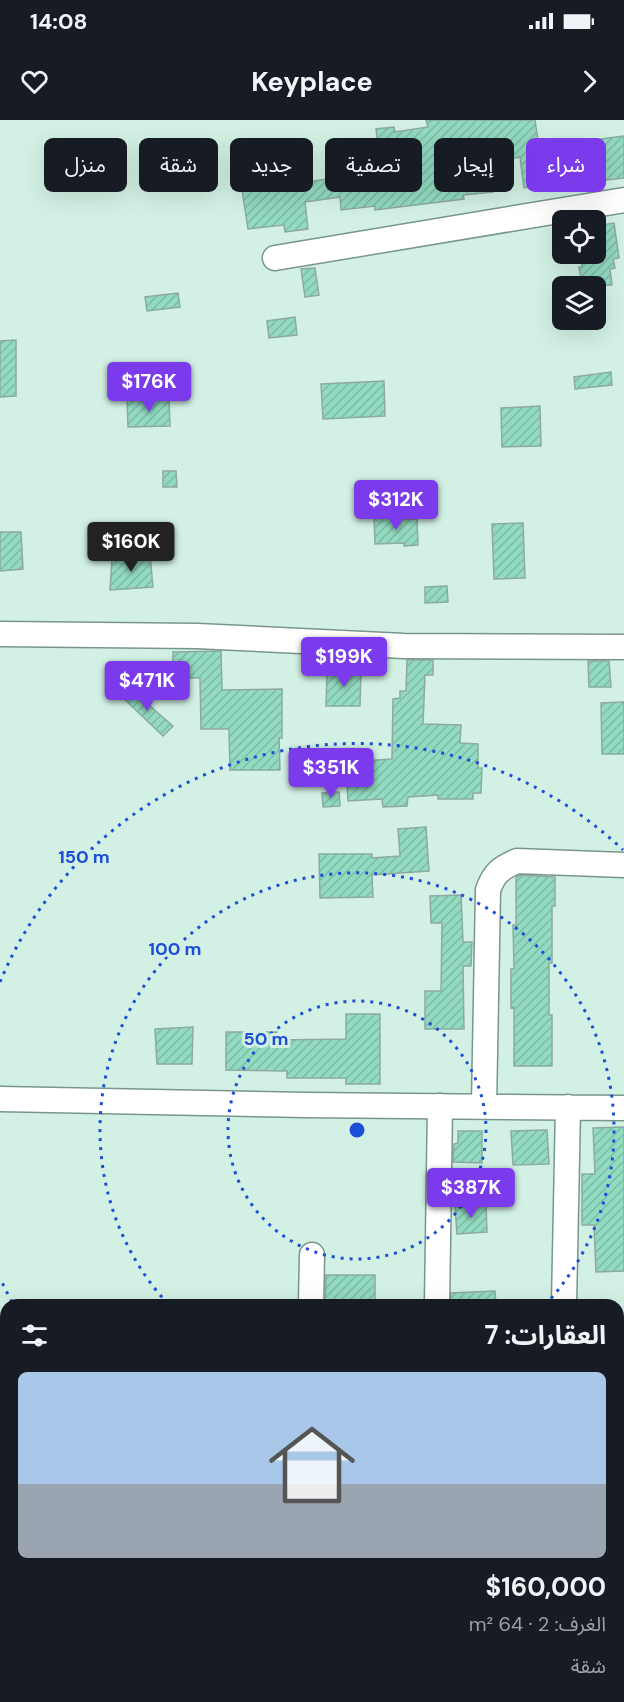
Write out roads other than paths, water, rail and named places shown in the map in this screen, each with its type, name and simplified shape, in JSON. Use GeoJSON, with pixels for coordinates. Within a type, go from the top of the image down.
{"type":"FeatureCollection","features":[{"type":"Feature","properties":{"kind":"street"},"geometry":{"type":"LineString","coordinates":[[275,258],[624,200]]}},
{"type":"Feature","properties":{"kind":"street"},"geometry":{"type":"LineString","coordinates":[[0,634],[197,636],[404,646],[624,647]]}},
{"type":"Feature","properties":{"kind":"street"},"geometry":{"type":"LineString","coordinates":[[484,1106],[489,890],[492,877],[501,868],[517,861],[624,865]]}},
{"type":"Feature","properties":{"kind":"street"},"geometry":{"type":"LineString","coordinates":[[0,1099],[624,1108]]}},
{"type":"Feature","properties":{"kind":"street"},"geometry":{"type":"LineString","coordinates":[[437,1299],[440,1106]]}},
{"type":"Feature","properties":{"kind":"street"},"geometry":{"type":"LineString","coordinates":[[564,1299],[568,1107]]}},
{"type":"Feature","properties":{"kind":"street"},"geometry":{"type":"LineString","coordinates":[[311,1299],[312,1255]]}}]}
